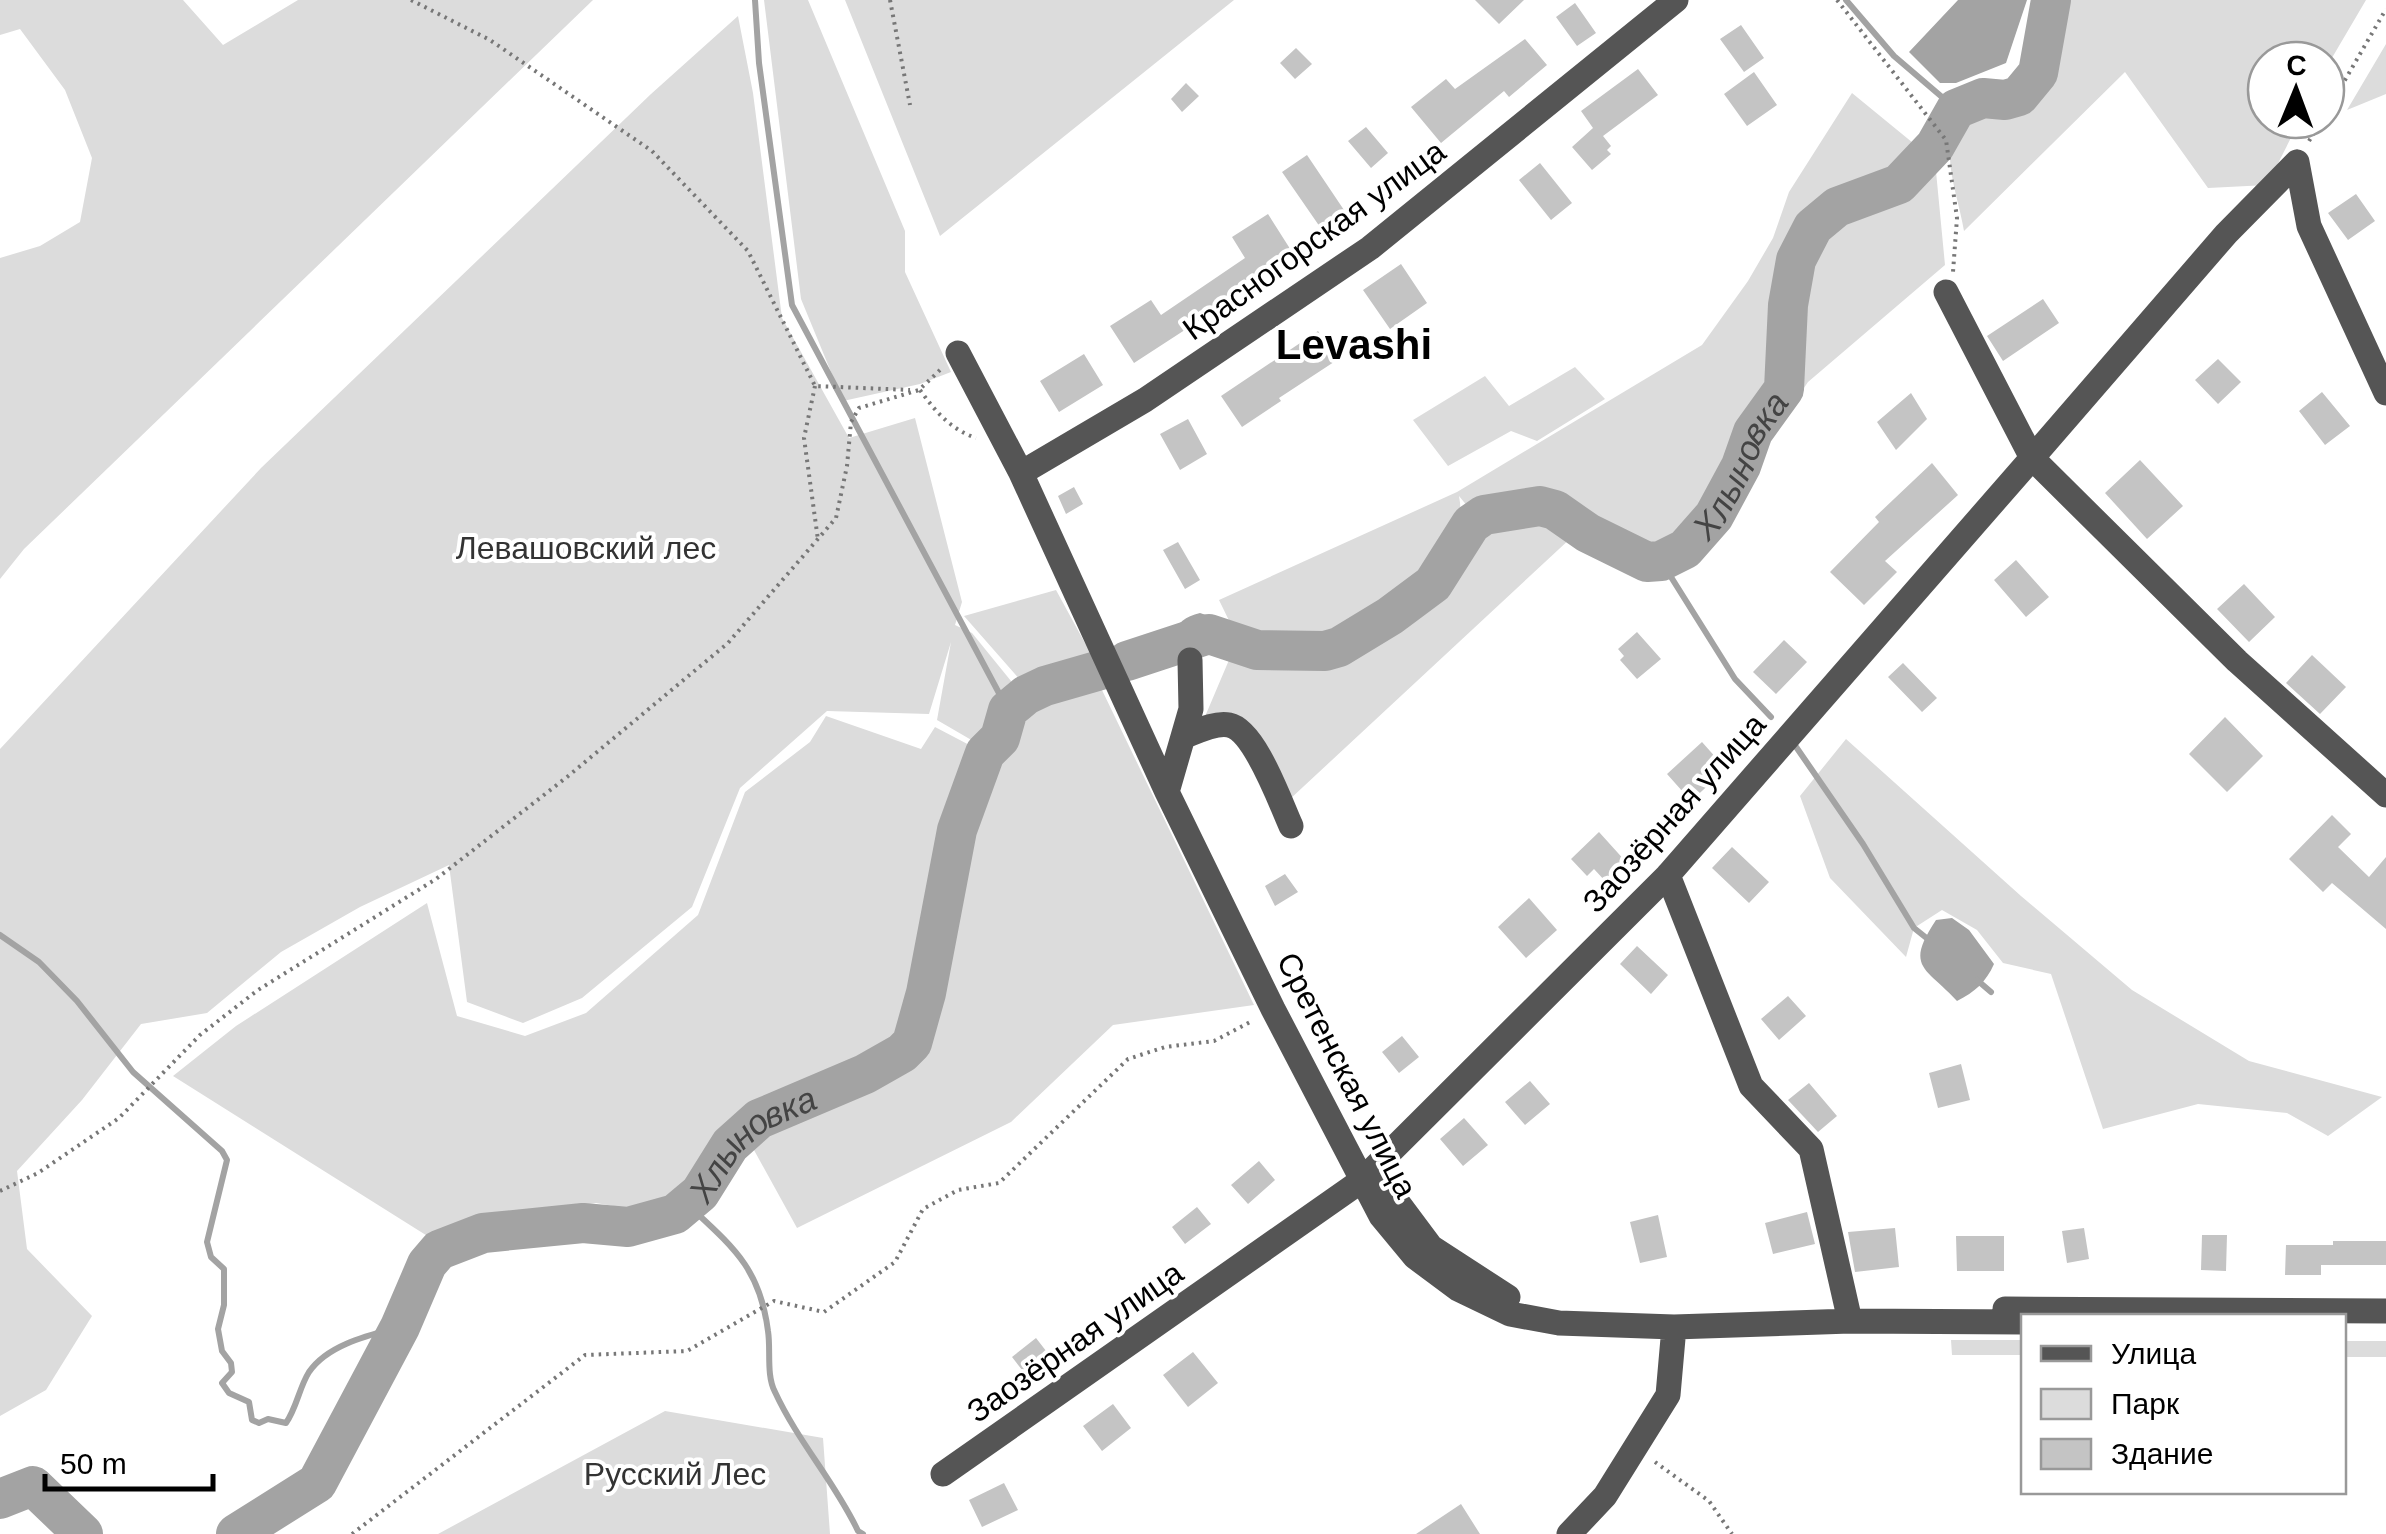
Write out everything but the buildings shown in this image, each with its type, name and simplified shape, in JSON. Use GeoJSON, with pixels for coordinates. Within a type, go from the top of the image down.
{"type":"FeatureCollection","features":[{"type":"Feature","properties":{"kind":"street","name":"Красногорская улица"},"geometry":{"type":"LineString","coordinates":[[1016,462],[1145,400],[1370,248],[1676,0]]}},
{"type":"Feature","properties":{"kind":"street","name":"Заозёрная улица"},"geometry":{"type":"LineString","coordinates":[[943,1474],[1371,1181],[1668,874],[2226,234],[2296,162],[2309,226],[2386,393]]}},
{"type":"Feature","properties":{"kind":"street"},"geometry":{"type":"LineString","coordinates":[[1946,292],[2032,458],[2237,661],[2386,796]]}},
{"type":"Feature","properties":{"kind":"street","name":"Сретенская улица"},"geometry":{"type":"LineString","coordinates":[[958,353],[1016,462],[1167,792],[1273,1010],[1371,1181],[1381,1216],[1414,1257],[1458,1290],[1510,1314],[1560,1323],[1674,1327],[1848,1315],[2021,1322]]}},
{"type":"Feature","properties":{"kind":"street"},"geometry":{"type":"LineString","coordinates":[[1167,792],[1191,710],[1190,660]]}},
{"type":"Feature","properties":{"kind":"street"},"geometry":{"type":"LineString","coordinates":[[1183,737],[1230,725],[1247,735],[1291,826]]}},
{"type":"Feature","properties":{"kind":"street"},"geometry":{"type":"LineString","coordinates":[[1668,874],[1751,1086],[1811,1148],[1848,1315]]}},
{"type":"Feature","properties":{"kind":"street"},"geometry":{"type":"LineString","coordinates":[[1371,1181],[1431,1247],[1495,1290],[1528,1307],[1557,1312],[1848,1315],[2386,1311]]}},
{"type":"Feature","properties":{"kind":"street"},"geometry":{"type":"LineString","coordinates":[[2346,1322],[2386,1322]]}},
{"type":"Feature","properties":{"kind":"street"},"geometry":{"type":"LineString","coordinates":[[1569,1534],[1605,1496],[1668,1395],[1674,1327]]}},
{"type":"Feature","properties":{"kind":"path"},"geometry":{"type":"LineString","coordinates":[[411,0],[490,40],[652,151],[748,251],[815,386],[804,438],[818,540]]}},
{"type":"Feature","properties":{"kind":"path"},"geometry":{"type":"LineString","coordinates":[[890,0],[910,105]]}},
{"type":"Feature","properties":{"kind":"path"},"geometry":{"type":"LineString","coordinates":[[1837,0],[1946,140],[1958,218],[1956,262],[1946,292]]}},
{"type":"Feature","properties":{"kind":"path"},"geometry":{"type":"LineString","coordinates":[[2346,78],[2386,9]]}},
{"type":"Feature","properties":{"kind":"path"},"geometry":{"type":"LineString","coordinates":[[0,1191],[38,1173],[119,1118],[200,1035],[258,990],[436,879],[567,777],[728,643],[836,518],[848,466],[850,422],[860,408],[919,390],[958,353]]}},
{"type":"Feature","properties":{"kind":"path"},"geometry":{"type":"LineString","coordinates":[[815,386],[919,390],[960,433],[1016,462]]}},
{"type":"Feature","properties":{"kind":"path"},"geometry":{"type":"LineString","coordinates":[[352,1534],[585,1355],[686,1351],[774,1302],[824,1312],[895,1262],[923,1209],[958,1190],[999,1183],[1128,1060],[1165,1046],[1214,1041],[1273,1010]]}},
{"type":"Feature","properties":{"kind":"path"},"geometry":{"type":"LineString","coordinates":[[1635,1448],[1710,1501],[1732,1534]]}},
{"type":"Feature","properties":{"kind":"green space"},"geometry":{"type":"Polygon","coordinates":[[[0,0],[183,0],[223,45],[298,0],[593,0],[24,549],[0,579],[0,258],[40,246],[80,222],[92,158],[65,90],[20,29],[0,35],[0,0]]]}},
{"type":"Feature","properties":{"kind":"green space"},"geometry":{"type":"Polygon","coordinates":[[[764,0],[808,0],[905,231],[905,272],[951,372],[920,384],[843,401],[801,299],[764,0]]]}},
{"type":"Feature","properties":{"kind":"green space"},"geometry":{"type":"Polygon","coordinates":[[[845,0],[1234,0],[940,236],[845,0]]]}},
{"type":"Feature","properties":{"kind":"green space"},"geometry":{"type":"Polygon","coordinates":[[[2064,0],[2366,0],[2342,40],[2246,40],[2246,140],[2290,140],[2267,185],[2208,188],[2125,72],[1964,231],[1951,171],[1954,139],[1974,117],[2047,75],[2064,0]]]}},
{"type":"Feature","properties":{"kind":"green space","name":"Левашовский лес"},"geometry":{"type":"Polygon","coordinates":[[[738,16],[753,93],[782,318],[849,438],[915,418],[962,602],[955,625],[972,633],[1011,681],[1008,710],[980,745],[937,720],[951,642],[929,714],[827,711],[740,788],[692,907],[582,998],[523,1023],[467,1002],[449,865],[360,907],[281,952],[207,1013],[141,1024],[82,1100],[17,1171],[27,1249],[92,1316],[46,1390],[0,1416],[0,749],[261,468],[651,94],[738,16]]]}},
{"type":"Feature","properties":{"kind":"green space"},"geometry":{"type":"Polygon","coordinates":[[[2386,44],[2386,94],[2347,110],[2386,44]]]}},
{"type":"Feature","properties":{"kind":"green space"},"geometry":{"type":"Polygon","coordinates":[[[1852,93],[1935,161],[1945,265],[1808,382],[1744,476],[1689,533],[1654,553],[1547,492],[1473,513],[1459,496],[1459,522],[1451,546],[1436,570],[1391,610],[1366,626],[1315,645],[1238,639],[1219,600],[1457,492],[1702,345],[1748,281],[1773,238],[1789,192],[1852,93]]]}},
{"type":"Feature","properties":{"kind":"green space"},"geometry":{"type":"Polygon","coordinates":[[[1575,367],[1605,399],[1537,441],[1511,431],[1448,466],[1413,420],[1485,376],[1509,406],[1575,367]]]}},
{"type":"Feature","properties":{"kind":"green space"},"geometry":{"type":"Polygon","coordinates":[[[1554,521],[1572,537],[1289,800],[1254,736],[1201,726],[1229,660],[1343,654],[1440,589],[1478,529],[1554,521]]]}},
{"type":"Feature","properties":{"kind":"green space"},"geometry":{"type":"Polygon","coordinates":[[[1056,590],[1098,667],[1021,681],[964,616],[1056,590]]]}},
{"type":"Feature","properties":{"kind":"green space"},"geometry":{"type":"Polygon","coordinates":[[[1101,688],[1254,1005],[1113,1025],[1011,1122],[797,1228],[749,1141],[892,1072],[921,1052],[942,936],[979,783],[1038,705],[1101,688]]]}},
{"type":"Feature","properties":{"kind":"green space"},"geometry":{"type":"Polygon","coordinates":[[[826,716],[921,749],[935,727],[977,749],[931,868],[936,893],[919,939],[923,971],[903,1038],[869,1063],[788,1100],[761,1106],[739,1120],[702,1154],[690,1191],[643,1211],[596,1203],[510,1215],[429,1237],[173,1076],[236,1026],[427,903],[457,1016],[525,1036],[586,1013],[698,915],[745,792],[810,742],[826,716]]]}},
{"type":"Feature","properties":{"kind":"green space"},"geometry":{"type":"Polygon","coordinates":[[[1846,739],[2132,990],[2249,1061],[2382,1097],[2328,1136],[2287,1113],[2198,1104],[2103,1129],[2051,974],[2003,963],[1977,930],[1942,910],[1914,928],[1906,957],[1830,878],[1800,796],[1846,739]]]}},
{"type":"Feature","properties":{"kind":"green space"},"geometry":{"type":"Polygon","coordinates":[[[1951,1340],[2021,1340],[2021,1355],[1952,1355],[1951,1340]]]}},
{"type":"Feature","properties":{"kind":"green space"},"geometry":{"type":"Polygon","coordinates":[[[2346,1341],[2386,1341],[2386,1357],[2346,1357],[2346,1341]]]}},
{"type":"Feature","properties":{"kind":"green space","name":"Русский Лес"},"geometry":{"type":"Polygon","coordinates":[[[665,1411],[823,1438],[830,1534],[438,1534],[665,1411]]]}},
{"type":"Feature","properties":{"kind":"shaded area"},"geometry":{"type":"Polygon","coordinates":[[[1958,0],[2027,0],[2006,63],[1956,83],[1940,83],[1909,52],[1958,0]]]}},
{"type":"Feature","properties":{"kind":"shaded area"},"geometry":{"type":"Polygon","coordinates":[[[1200,613],[1209,616],[1215,630],[1224,630],[1223,640],[1159,650],[1147,634],[1171,636],[1182,621],[1200,613]]]}},
{"type":"Feature","properties":{"kind":"shaded area"},"geometry":{"type":"Polygon","coordinates":[[[1952,918],[1969,930],[1994,964],[1979,986],[1957,1001],[1928,973],[1920,958],[1926,936],[1936,920],[1952,918]]]}},
{"type":"Feature","properties":{"kind":"waterway"},"geometry":{"type":"LineString","coordinates":[[755,0],[759,63],[792,305],[1008,710]]}},
{"type":"Feature","properties":{"kind":"waterway"},"geometry":{"type":"LineString","coordinates":[[1846,0],[1894,56],[1956,109]]}},
{"type":"Feature","properties":{"kind":"waterway","name":"Хлыновка"},"geometry":{"type":"LineString","coordinates":[[1127,661],[1209,634],[1257,650],[1325,651],[1339,647],[1433,584],[1471,524],[1484,515],[1540,506],[1555,510],[1588,533],[1647,562],[1661,561],[1685,549],[1714,516],[1741,466],[1753,432],[1784,389],[1788,305],[1796,260],[1813,227],[1837,207],[1899,184],[1935,146],[1956,109],[1983,98],[2005,100],[2019,96],[2038,73],[2051,0]]}},
{"type":"Feature","properties":{"kind":"waterway"},"geometry":{"type":"LineString","coordinates":[[1661,561],[1735,679],[1771,717]]}},
{"type":"Feature","properties":{"kind":"waterway","name":"Хлыновка"},"geometry":{"type":"LineString","coordinates":[[236,1534],[317,1483],[400,1327],[427,1264],[439,1250],[483,1233],[583,1223],[628,1227],[675,1214],[700,1193],[730,1145],[759,1119],[865,1074],[902,1053],[912,1043],[926,993],[957,830],[985,753],[1000,738],[1008,710],[1026,695],[1104,669]]}},
{"type":"Feature","properties":{"kind":"waterway"},"geometry":{"type":"LineString","coordinates":[[1792,741],[1863,844],[1914,928],[1929,940]]}},
{"type":"Feature","properties":{"kind":"waterway"},"geometry":{"type":"LineString","coordinates":[[0,935],[39,962],[77,1001],[133,1072],[222,1151],[227,1160],[207,1242],[211,1257],[224,1269],[224,1305],[218,1329],[222,1351],[232,1372],[222,1383],[229,1393],[249,1402],[252,1420],[286,1423],[317,1362],[350,1342],[400,1327]]}},
{"type":"Feature","properties":{"kind":"waterway"},"geometry":{"type":"LineString","coordinates":[[1977,980],[1991,992]]}},
{"type":"Feature","properties":{"kind":"waterway"},"geometry":{"type":"LineString","coordinates":[[688,1205],[731,1247],[751,1275],[764,1309],[775,1392],[863,1534]]}},
{"type":"Feature","properties":{"kind":"waterway","name":"Хлыновка"},"geometry":{"type":"LineString","coordinates":[[0,1499],[33,1486],[83,1534]]}},
{"type":"Feature","properties":{"kind":"district","name":"Levashi"},"geometry":{"type":"Point","coordinates":[1354,344]}}]}
